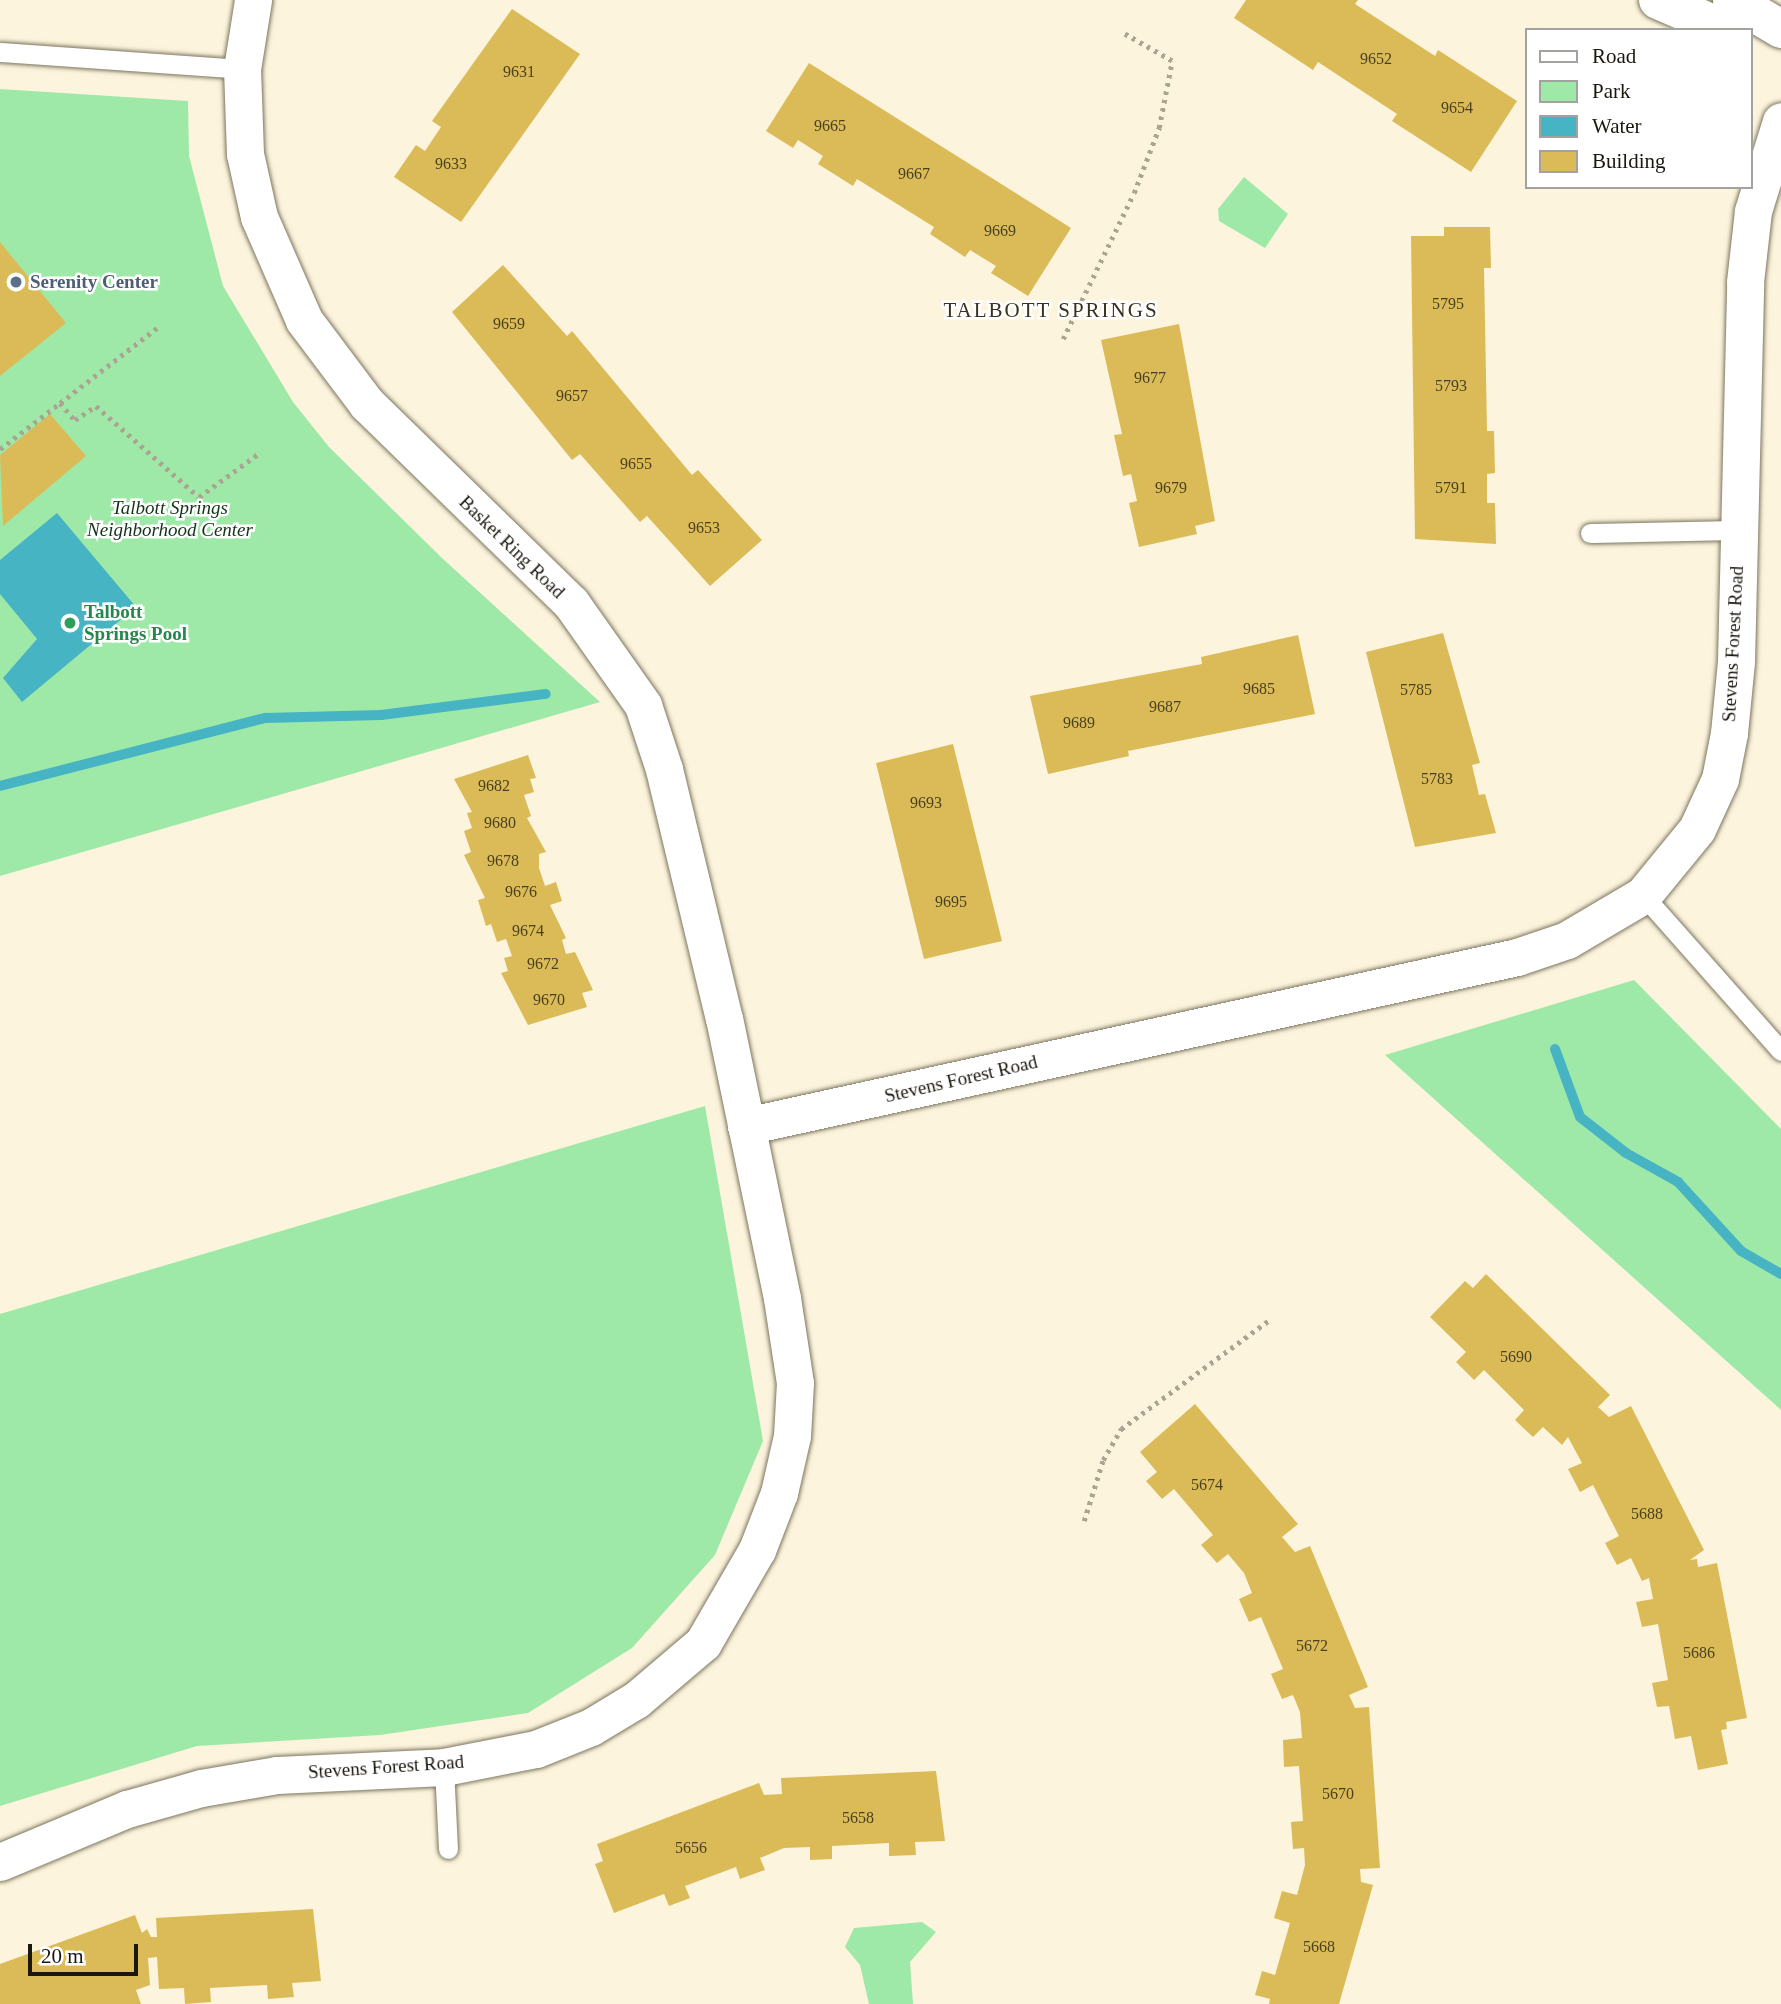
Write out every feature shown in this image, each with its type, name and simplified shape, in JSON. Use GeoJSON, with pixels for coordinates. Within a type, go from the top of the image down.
{"type":"FeatureCollection","features":[{"type":"Feature","properties":{"kind":"street","name":"Basket Ring Road"},"geometry":{"type":"LineString","coordinates":[[253,0],[242,69],[245,154],[259,217],[304,320],[367,404],[571,603],[643,705],[664,769],[746,1126]]}},
{"type":"Feature","properties":{"kind":"street"},"geometry":{"type":"LineString","coordinates":[[1658,0],[1722,28]]}},
{"type":"Feature","properties":{"kind":"street"},"geometry":{"type":"LineString","coordinates":[[1732,0],[1781,29]]}},
{"type":"Feature","properties":{"kind":"street"},"geometry":{"type":"LineString","coordinates":[[1753,40],[1781,45]]}},
{"type":"Feature","properties":{"kind":"street","name":"Stevens Forest Road"},"geometry":{"type":"LineString","coordinates":[[0,1862],[103,1818],[201,1788],[277,1774],[444,1767],[536,1749],[636,1700],[703,1643],[757,1550],[779,1493],[792,1436],[795,1383],[746,1126],[1517,957],[1579,934],[1643,895],[1697,829],[1720,779],[1736,661],[1745,282],[1753,211],[1781,121]]}},
{"type":"Feature","properties":{"kind":"lane"},"geometry":{"type":"LineString","coordinates":[[0,52],[242,69]]}},
{"type":"Feature","properties":{"kind":"lane"},"geometry":{"type":"LineString","coordinates":[[1590,533],[1738,530]]}},
{"type":"Feature","properties":{"kind":"lane"},"geometry":{"type":"LineString","coordinates":[[1643,895],[1781,1051]]}},
{"type":"Feature","properties":{"kind":"lane"},"geometry":{"type":"LineString","coordinates":[[444,1767],[448,1849]]}},
{"type":"Feature","properties":{"kind":"path"},"geometry":{"type":"LineString","coordinates":[[1063,339],[1134,193],[1158,128],[1172,61],[1123,33]]}},
{"type":"Feature","properties":{"kind":"path"},"geometry":{"type":"LineString","coordinates":[[0,449],[158,327]]}},
{"type":"Feature","properties":{"kind":"path"},"geometry":{"type":"LineString","coordinates":[[60,403],[75,420],[96,406],[199,497],[258,454]]}},
{"type":"Feature","properties":{"kind":"path"},"geometry":{"type":"LineString","coordinates":[[1084,1521],[1103,1460],[1121,1429],[1271,1319]]}},
{"type":"Feature","properties":{"kind":"green space","name":"Talbott Springs Neighborhood Center"},"geometry":{"type":"Polygon","coordinates":[[[0,89],[188,101],[189,156],[223,286],[293,402],[329,447],[442,558],[600,702],[0,876],[0,89]]]}},
{"type":"Feature","properties":{"kind":"green space"},"geometry":{"type":"Polygon","coordinates":[[[1244,177],[1288,214],[1265,248],[1219,221],[1218,209],[1244,177]]]}},
{"type":"Feature","properties":{"kind":"green space"},"geometry":{"type":"Polygon","coordinates":[[[1634,980],[1781,1129],[1781,1410],[1385,1055],[1634,980]]]}},
{"type":"Feature","properties":{"kind":"green space"},"geometry":{"type":"Polygon","coordinates":[[[705,1106],[763,1441],[715,1555],[632,1648],[528,1713],[380,1735],[197,1746],[0,1806],[0,1314],[705,1106]]]}},
{"type":"Feature","properties":{"kind":"green space"},"geometry":{"type":"Polygon","coordinates":[[[922,1922],[936,1932],[910,1962],[913,2004],[869,2004],[860,1965],[845,1947],[854,1928],[922,1922]]]}},
{"type":"Feature","properties":{"kind":"water","name":"Talbott Springs Pool"},"geometry":{"type":"Polygon","coordinates":[[[57,513],[136,607],[22,702],[3,678],[37,639],[0,594],[0,560],[57,513]]]}},
{"type":"Feature","properties":{"kind":"building"},"geometry":{"type":"Polygon","coordinates":[[[1246,0],[1358,0],[1355,4],[1435,56],[1438,50],[1517,101],[1471,172],[1392,121],[1397,114],[1318,62],[1313,70],[1234,18],[1246,0]]]}},
{"type":"Feature","properties":{"kind":"building"},"geometry":{"type":"Polygon","coordinates":[[[512,9],[580,54],[461,222],[394,177],[416,145],[425,151],[441,127],[432,121],[512,9]]]}},
{"type":"Feature","properties":{"kind":"building"},"geometry":{"type":"Polygon","coordinates":[[[809,63],[1071,228],[1028,296],[991,273],[996,266],[970,250],[965,257],[930,234],[934,227],[857,179],[853,186],[818,164],[823,156],[798,140],[793,148],[766,131],[809,63]]]}},
{"type":"Feature","properties":{"kind":"building"},"geometry":{"type":"Polygon","coordinates":[[[1444,227],[1490,227],[1491,268],[1484,268],[1487,431],[1494,431],[1495,473],[1487,474],[1487,503],[1495,503],[1496,544],[1415,539],[1411,236],[1444,236],[1444,227]]]}},
{"type":"Feature","properties":{"kind":"building","name":"Serenity Center"},"geometry":{"type":"Polygon","coordinates":[[[0,242],[66,323],[0,376],[0,242]]]}},
{"type":"Feature","properties":{"kind":"building"},"geometry":{"type":"Polygon","coordinates":[[[503,265],[567,336],[572,331],[692,475],[698,470],[762,540],[710,586],[647,516],[640,522],[580,454],[572,460],[452,312],[503,265]]]}},
{"type":"Feature","properties":{"kind":"building"},"geometry":{"type":"Polygon","coordinates":[[[1179,324],[1215,521],[1195,526],[1197,534],[1139,547],[1129,503],[1137,501],[1131,474],[1123,476],[1114,435],[1122,434],[1101,340],[1179,324]]]}},
{"type":"Feature","properties":{"kind":"building"},"geometry":{"type":"Polygon","coordinates":[[[50,414],[86,456],[3,526],[0,455],[50,414]]]}},
{"type":"Feature","properties":{"kind":"building"},"geometry":{"type":"Polygon","coordinates":[[[1443,633],[1480,763],[1472,765],[1479,795],[1485,794],[1496,833],[1415,847],[1366,652],[1443,633]]]}},
{"type":"Feature","properties":{"kind":"building"},"geometry":{"type":"Polygon","coordinates":[[[1298,635],[1315,714],[1128,751],[1129,756],[1048,774],[1030,696],[1202,664],[1201,657],[1298,635]]]}},
{"type":"Feature","properties":{"kind":"building"},"geometry":{"type":"Polygon","coordinates":[[[953,744],[1002,941],[924,959],[876,763],[953,744]]]}},
{"type":"Feature","properties":{"kind":"building"},"geometry":{"type":"Polygon","coordinates":[[[528,755],[536,778],[530,779],[534,792],[524,795],[531,816],[527,818],[546,852],[539,854],[539,868],[545,886],[556,882],[562,901],[550,905],[566,938],[562,940],[566,954],[575,952],[593,990],[582,993],[587,1007],[528,1025],[501,973],[508,971],[504,958],[512,956],[506,939],[497,942],[491,924],[486,926],[478,900],[485,898],[464,855],[471,852],[464,831],[472,828],[467,813],[472,812],[454,779],[528,755]]]}},
{"type":"Feature","properties":{"kind":"building"},"geometry":{"type":"Polygon","coordinates":[[[1486,1274],[1610,1395],[1598,1407],[1609,1417],[1631,1406],[1704,1550],[1690,1560],[1697,1559],[1698,1567],[1717,1563],[1747,1718],[1726,1722],[1727,1729],[1721,1730],[1728,1764],[1698,1770],[1691,1736],[1675,1739],[1669,1706],[1657,1707],[1652,1683],[1668,1680],[1658,1624],[1642,1627],[1636,1602],[1653,1599],[1649,1578],[1642,1581],[1631,1558],[1617,1565],[1605,1543],[1619,1536],[1593,1485],[1580,1492],[1568,1469],[1582,1463],[1568,1437],[1562,1445],[1543,1427],[1533,1437],[1515,1420],[1524,1410],[1484,1370],[1474,1380],[1456,1362],[1466,1352],[1430,1317],[1465,1281],[1473,1288],[1486,1274]]]}},
{"type":"Feature","properties":{"kind":"building"},"geometry":{"type":"Polygon","coordinates":[[[1195,1404],[1298,1524],[1282,1537],[1295,1552],[1310,1546],[1368,1687],[1349,1695],[1355,1708],[1369,1707],[1380,1868],[1360,1869],[1361,1882],[1373,1885],[1339,2004],[1269,2004],[1270,1999],[1255,1995],[1262,1971],[1275,1975],[1290,1923],[1274,1918],[1282,1891],[1297,1895],[1305,1865],[1304,1848],[1293,1849],[1291,1822],[1303,1821],[1299,1766],[1284,1767],[1283,1740],[1302,1738],[1300,1712],[1293,1695],[1282,1699],[1271,1674],[1283,1669],[1261,1617],[1249,1622],[1239,1599],[1252,1593],[1244,1573],[1228,1554],[1217,1563],[1201,1545],[1213,1535],[1174,1489],[1162,1499],[1146,1481],[1157,1472],[1140,1452],[1195,1404]]]}},
{"type":"Feature","properties":{"kind":"building"},"geometry":{"type":"Polygon","coordinates":[[[936,1771],[945,1841],[915,1842],[916,1855],[889,1856],[889,1843],[832,1846],[832,1859],[810,1860],[810,1847],[784,1848],[760,1858],[765,1870],[740,1879],[736,1867],[685,1886],[690,1898],[669,1906],[664,1894],[614,1913],[595,1864],[603,1861],[597,1844],[759,1783],[764,1795],[782,1794],[781,1778],[936,1771]]]}},
{"type":"Feature","properties":{"kind":"building"},"geometry":{"type":"Polygon","coordinates":[[[313,1909],[321,1981],[292,1983],[294,1997],[268,1999],[267,1985],[210,1988],[211,2002],[185,2004],[184,1988],[159,1989],[157,1957],[148,1958],[150,1985],[136,1990],[141,2004],[0,2004],[0,1964],[135,1915],[142,1933],[147,1929],[151,1937],[157,1937],[156,1918],[313,1909]]]}},
{"type":"Feature","properties":{"kind":"waterway"},"geometry":{"type":"LineString","coordinates":[[0,786],[265,718],[381,715],[546,694]]}},
{"type":"Feature","properties":{"kind":"waterway"},"geometry":{"type":"LineString","coordinates":[[1555,1049],[1580,1117],[1626,1153],[1678,1182],[1741,1251],[1781,1274]]}},
{"type":"Feature","properties":{"kind":"place","name":"Serenity Center"},"geometry":{"type":"Point","coordinates":[16,282]}},
{"type":"Feature","properties":{"kind":"place","name":"Talbott Springs Pool"},"geometry":{"type":"Point","coordinates":[70,623]}},
{"type":"Feature","properties":{"kind":"district","name":"TALBOTT SPRINGS"},"geometry":{"type":"Point","coordinates":[1051,310]}}]}
